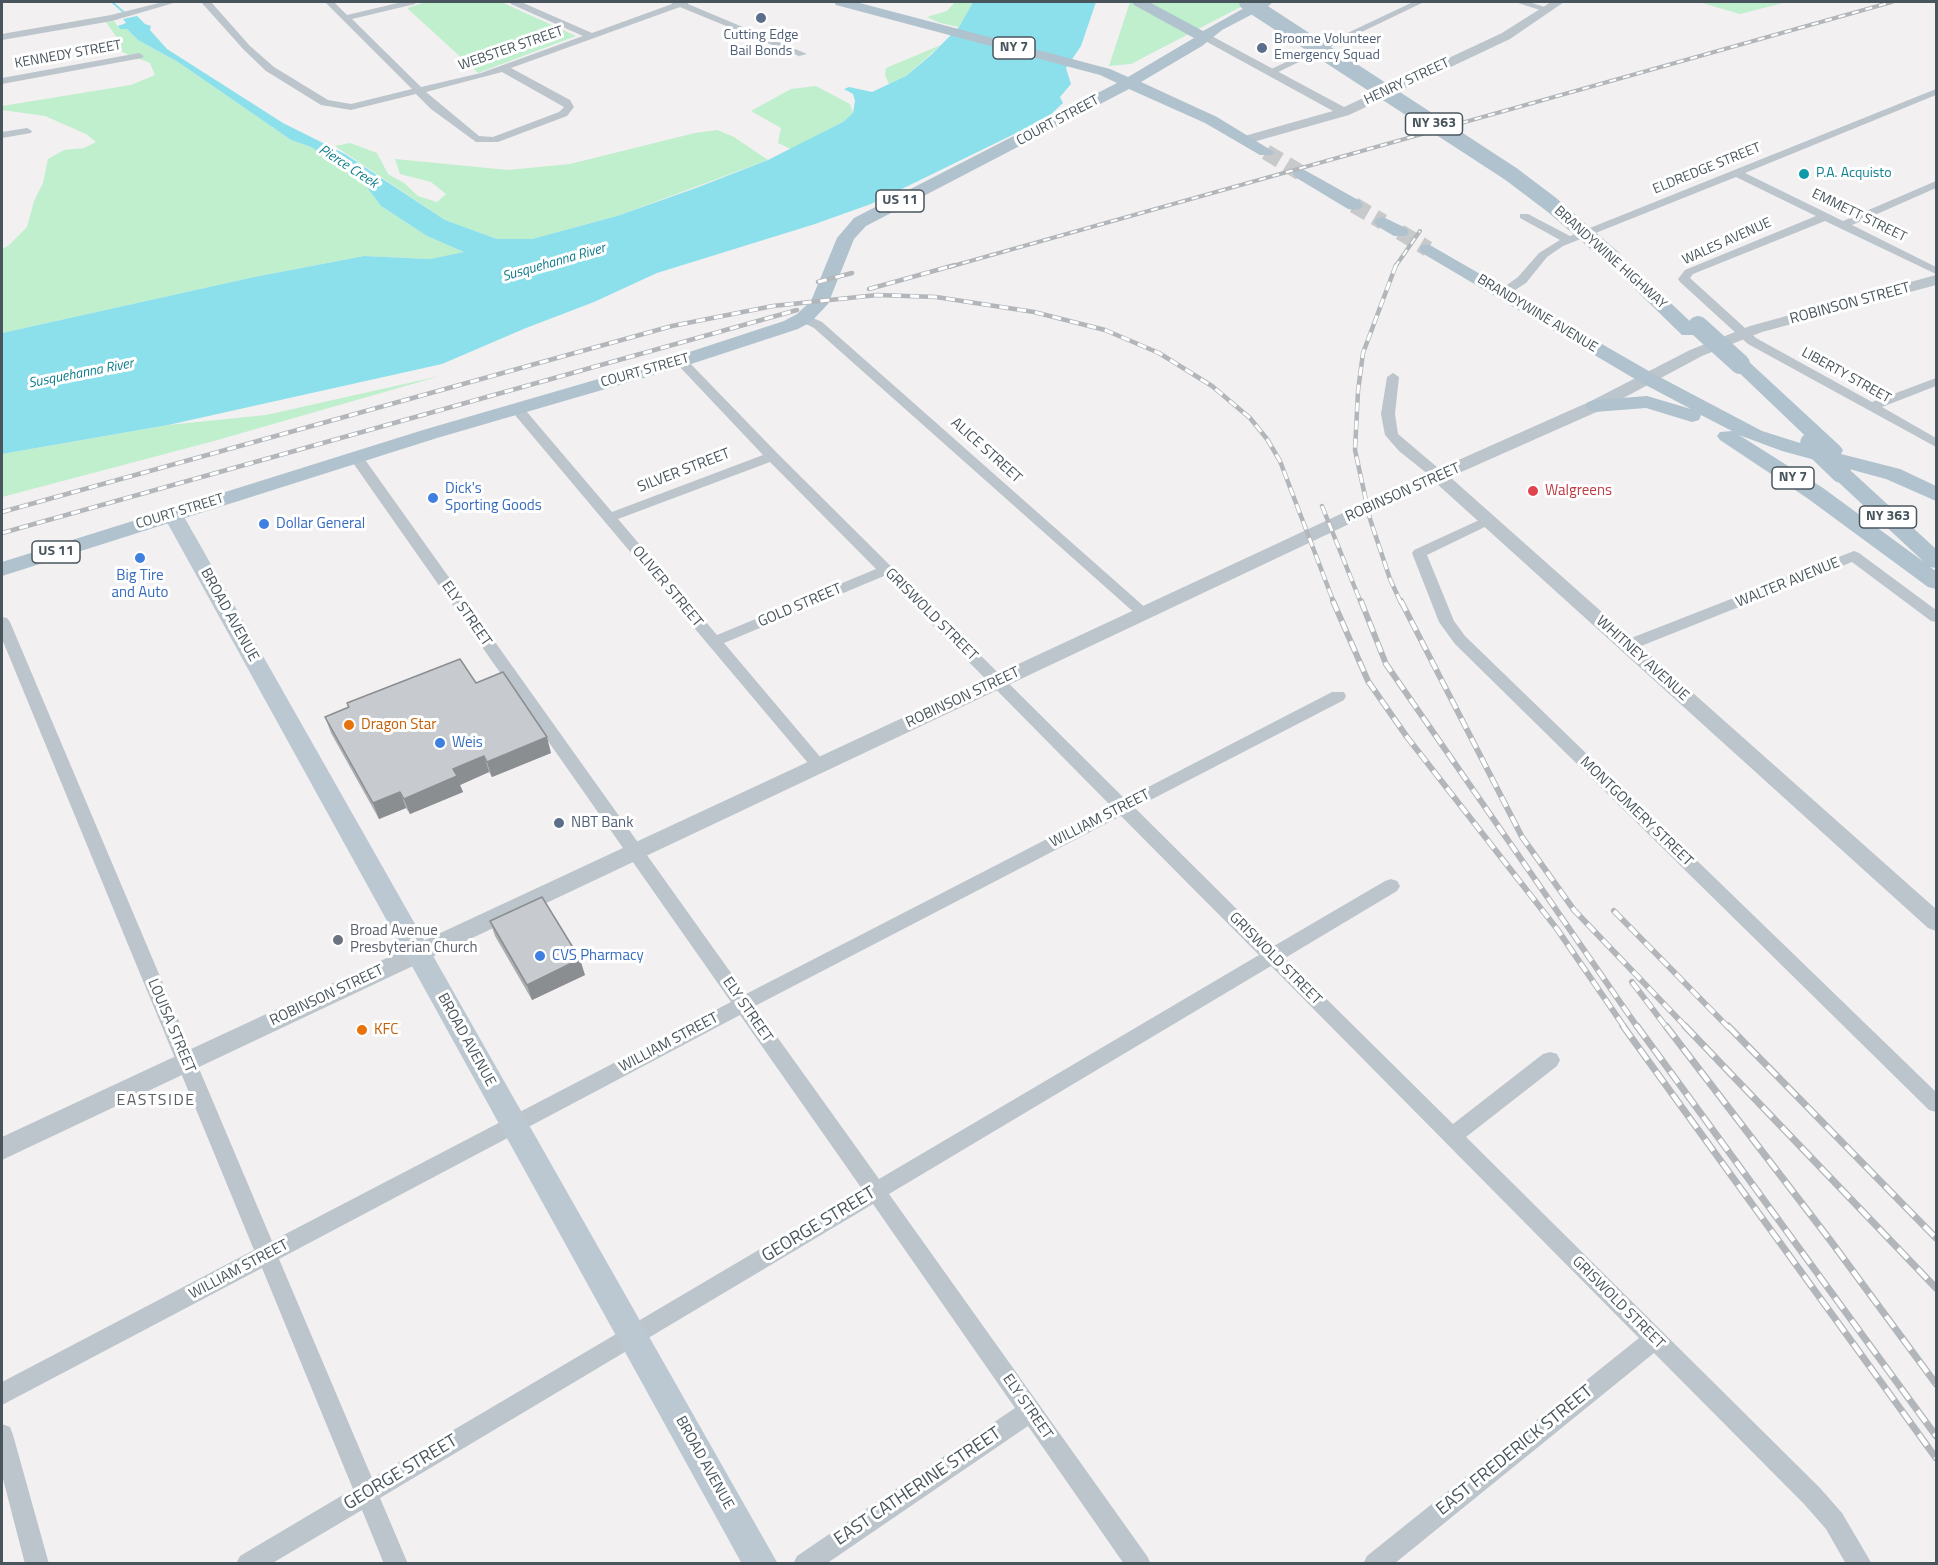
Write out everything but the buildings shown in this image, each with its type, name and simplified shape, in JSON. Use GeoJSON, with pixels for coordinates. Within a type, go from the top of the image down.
{"type":"FeatureCollection","features":[{"type":"Feature","properties":{"kind":"main road","name":"NY 7"},"geometry":{"type":"LineString","coordinates":[[841,2],[1090,68],[1130,82],[1211,120],[1266,152]]}},
{"type":"Feature","properties":{"kind":"main road"},"geometry":{"type":"LineString","coordinates":[[1139,2],[1204,37]]}},
{"type":"Feature","properties":{"kind":"main road"},"geometry":{"type":"LineString","coordinates":[[1156,2],[1159,6],[1196,27],[1204,37]]}},
{"type":"Feature","properties":{"kind":"main road","name":"BRANDYWINE HIGHWAY"},"geometry":{"type":"LineString","coordinates":[[1247,2],[1523,182],[1619,257]]}},
{"type":"Feature","properties":{"kind":"main road","name":"BRANDYWINE HIGHWAY"},"geometry":{"type":"LineString","coordinates":[[1259,2],[1533,179],[1694,329],[1833,450],[1852,474],[1936,561]]}},
{"type":"Feature","properties":{"kind":"main road","name":"COURT STREET"},"geometry":{"type":"LineString","coordinates":[[2,569],[356,457],[681,361],[782,328],[804,318],[815,309],[824,296],[846,238],[860,222],[1047,128],[1130,82],[1217,27],[1265,2]]}},
{"type":"Feature","properties":{"kind":"main road","name":"COURT STREET"},"geometry":{"type":"LineString","coordinates":[[1204,37],[1228,32],[1282,2]]}},
{"type":"Feature","properties":{"kind":"main road"},"geometry":{"type":"LineString","coordinates":[[1301,173],[1354,205]]}},
{"type":"Feature","properties":{"kind":"main road"},"geometry":{"type":"LineString","coordinates":[[1383,222],[1400,232]]}},
{"type":"Feature","properties":{"kind":"main road","name":"BRANDYWINE AVENUE"},"geometry":{"type":"LineString","coordinates":[[1428,249],[1647,378]]}},
{"type":"Feature","properties":{"kind":"main road","name":"BRANDYWINE HIGHWAY"},"geometry":{"type":"LineString","coordinates":[[1735,366],[1810,443],[1852,474],[1936,543]]}},
{"type":"Feature","properties":{"kind":"main road","name":"NY 7"},"geometry":{"type":"LineString","coordinates":[[1647,378],[1697,417],[1799,483],[1936,582]]}},
{"type":"Feature","properties":{"kind":"main road","name":"NY 7"},"geometry":{"type":"LineString","coordinates":[[1647,378],[1771,442],[1893,474],[1936,494]]}},
{"type":"Feature","properties":{"kind":"main road"},"geometry":{"type":"LineString","coordinates":[[1595,406],[1647,402],[1697,417]]}},
{"type":"Feature","properties":{"kind":"main road","name":"BROAD AVENUE"},"geometry":{"type":"LineString","coordinates":[[173,514],[417,954],[761,1563]]}},
{"type":"Feature","properties":{"kind":"street"},"geometry":{"type":"LineString","coordinates":[[2,37],[112,18],[172,2]]}},
{"type":"Feature","properties":{"kind":"street","name":"WEBSTER STREET"},"geometry":{"type":"LineString","coordinates":[[206,2],[247,48],[270,69],[325,103],[341,106],[373,103],[503,68],[680,2]]}},
{"type":"Feature","properties":{"kind":"street"},"geometry":{"type":"LineString","coordinates":[[329,2],[420,91],[476,139],[487,141],[508,136],[563,114],[567,110],[569,106],[566,102],[503,68]]}},
{"type":"Feature","properties":{"kind":"street"},"geometry":{"type":"LineString","coordinates":[[345,18],[412,2]]}},
{"type":"Feature","properties":{"kind":"street"},"geometry":{"type":"LineString","coordinates":[[514,2],[592,36]]}},
{"type":"Feature","properties":{"kind":"street"},"geometry":{"type":"LineString","coordinates":[[680,2],[802,54]]}},
{"type":"Feature","properties":{"kind":"street"},"geometry":{"type":"LineString","coordinates":[[1270,72],[1419,2]]}},
{"type":"Feature","properties":{"kind":"street"},"geometry":{"type":"LineString","coordinates":[[1520,2],[1546,9]]}},
{"type":"Feature","properties":{"kind":"street","name":"HENRY STREET"},"geometry":{"type":"LineString","coordinates":[[1246,140],[1344,112],[1506,36],[1558,2]]}},
{"type":"Feature","properties":{"kind":"street"},"geometry":{"type":"LineString","coordinates":[[1204,37],[1344,112]]}},
{"type":"Feature","properties":{"kind":"street","name":"KENNEDY STREET"},"geometry":{"type":"LineString","coordinates":[[2,81],[139,56]]}},
{"type":"Feature","properties":{"kind":"street","name":"ELDREDGE STREET"},"geometry":{"type":"LineString","coordinates":[[1502,293],[1522,280],[1549,249],[1936,92]]}},
{"type":"Feature","properties":{"kind":"street"},"geometry":{"type":"LineString","coordinates":[[2,135],[27,131]]}},
{"type":"Feature","properties":{"kind":"street","name":"EMMETT STREET"},"geometry":{"type":"LineString","coordinates":[[1737,173],[1936,271]]}},
{"type":"Feature","properties":{"kind":"street"},"geometry":{"type":"LineString","coordinates":[[1842,225],[1936,184]]}},
{"type":"Feature","properties":{"kind":"street"},"geometry":{"type":"LineString","coordinates":[[1524,216],[1569,240]]}},
{"type":"Feature","properties":{"kind":"street","name":"WALES AVENUE"},"geometry":{"type":"LineString","coordinates":[[1742,334],[1687,284],[1684,275],[1826,216]]}},
{"type":"Feature","properties":{"kind":"street","name":"ROBINSON STREET"},"geometry":{"type":"LineString","coordinates":[[2,1149],[1143,613],[1595,406],[1696,353],[1742,334],[1936,280]]}},
{"type":"Feature","properties":{"kind":"street","name":"ALICE STREET"},"geometry":{"type":"LineString","coordinates":[[804,318],[818,325],[1143,613]]}},
{"type":"Feature","properties":{"kind":"street","name":"LIBERTY STREET"},"geometry":{"type":"LineString","coordinates":[[1742,334],[1936,443]]}},
{"type":"Feature","properties":{"kind":"street","name":"GRISWOLD STREET"},"geometry":{"type":"LineString","coordinates":[[681,361],[997,682],[1812,1496],[1834,1521],[1860,1563]]}},
{"type":"Feature","properties":{"kind":"street","name":"WHITNEY AVENUE"},"geometry":{"type":"LineString","coordinates":[[1393,377],[1388,414],[1392,435],[1404,448],[1439,476],[1936,922]]}},
{"type":"Feature","properties":{"kind":"street"},"geometry":{"type":"LineString","coordinates":[[1871,407],[1936,382]]}},
{"type":"Feature","properties":{"kind":"street","name":"OLIVER STREET"},"geometry":{"type":"LineString","coordinates":[[516,408],[819,765]]}},
{"type":"Feature","properties":{"kind":"street","name":"SILVER STREET"},"geometry":{"type":"LineString","coordinates":[[609,518],[772,456]]}},
{"type":"Feature","properties":{"kind":"street","name":"ELY STREET"},"geometry":{"type":"LineString","coordinates":[[356,457],[1138,1563]]}},
{"type":"Feature","properties":{"kind":"street","name":"MONTGOMERY STREET"},"geometry":{"type":"LineString","coordinates":[[1488,520],[1419,553],[1447,622],[1460,640],[1936,1104]]}},
{"type":"Feature","properties":{"kind":"street","name":"WALTER AVENUE"},"geometry":{"type":"LineString","coordinates":[[1626,646],[1854,556],[1936,617]]}},
{"type":"Feature","properties":{"kind":"street","name":"GOLD STREET"},"geometry":{"type":"LineString","coordinates":[[713,642],[886,570]]}},
{"type":"Feature","properties":{"kind":"street","name":"LOUISA STREET"},"geometry":{"type":"LineString","coordinates":[[2,622],[396,1563]]}},
{"type":"Feature","properties":{"kind":"street","name":"WILLIAM STREET"},"geometry":{"type":"LineString","coordinates":[[2,1394],[743,1004],[1338,696]]}},
{"type":"Feature","properties":{"kind":"street","name":"GEORGE STREET"},"geometry":{"type":"LineString","coordinates":[[248,1563],[1391,886]]}},
{"type":"Feature","properties":{"kind":"street"},"geometry":{"type":"LineString","coordinates":[[1451,1137],[1550,1060]]}},
{"type":"Feature","properties":{"kind":"street","name":"EAST FREDERICK STREET"},"geometry":{"type":"LineString","coordinates":[[1375,1563],[1654,1339]]}},
{"type":"Feature","properties":{"kind":"street","name":"EAST CATHERINE STREET"},"geometry":{"type":"LineString","coordinates":[[805,1563],[1030,1411]]}},
{"type":"Feature","properties":{"kind":"street"},"geometry":{"type":"LineString","coordinates":[[2,1436],[37,1563]]}},
{"type":"Feature","properties":{"kind":"green space"},"geometry":{"type":"Polygon","coordinates":[[[426,2],[501,2],[576,36],[478,73],[407,8],[426,2]]]}},
{"type":"Feature","properties":{"kind":"green space"},"geometry":{"type":"Polygon","coordinates":[[[955,2],[973,2],[959,27],[940,23],[927,17],[947,11],[955,2]]]}},
{"type":"Feature","properties":{"kind":"green space"},"geometry":{"type":"Polygon","coordinates":[[[1130,2],[1250,2],[1131,64],[1109,66],[1130,2]]]}},
{"type":"Feature","properties":{"kind":"green space"},"geometry":{"type":"Polygon","coordinates":[[[1699,2],[1787,2],[1740,14],[1699,2]]]}},
{"type":"Feature","properties":{"kind":"green space"},"geometry":{"type":"Polygon","coordinates":[[[114,21],[120,29],[127,29],[138,40],[178,62],[291,140],[311,147],[338,164],[366,186],[381,206],[427,236],[465,252],[430,259],[364,256],[254,277],[2,333],[2,249],[27,227],[34,201],[43,183],[48,159],[64,150],[84,148],[96,142],[86,134],[45,116],[2,110],[2,106],[131,85],[155,75],[150,63],[117,50],[118,39],[106,22],[114,21]]]}},
{"type":"Feature","properties":{"kind":"green space"},"geometry":{"type":"Polygon","coordinates":[[[941,45],[906,76],[889,84],[885,75],[886,68],[941,45]]]}},
{"type":"Feature","properties":{"kind":"green space"},"geometry":{"type":"Polygon","coordinates":[[[816,86],[850,104],[853,113],[843,122],[791,149],[778,143],[781,128],[751,111],[791,89],[816,86]]]}},
{"type":"Feature","properties":{"kind":"green space"},"geometry":{"type":"Polygon","coordinates":[[[717,130],[734,137],[768,160],[617,216],[532,239],[497,239],[445,220],[335,146],[350,143],[377,153],[388,174],[404,183],[418,196],[437,202],[446,194],[431,182],[400,174],[395,159],[508,170],[570,164],[695,133],[717,130]]]}},
{"type":"Feature","properties":{"kind":"green space"},"geometry":{"type":"Polygon","coordinates":[[[440,376],[214,441],[2,497],[2,454],[168,425],[266,415],[440,376]]]}},
{"type":"Feature","properties":{"kind":"water","name":"Susquehanna River"},"geometry":{"type":"Polygon","coordinates":[[[973,2],[1096,2],[1081,46],[1066,68],[1071,84],[1060,97],[1063,103],[1047,118],[871,204],[815,224],[657,273],[594,302],[442,364],[168,425],[2,454],[2,333],[254,277],[364,256],[430,259],[464,252],[427,236],[381,206],[366,186],[338,164],[311,147],[291,140],[178,62],[138,40],[127,29],[120,29],[118,26],[126,23],[123,19],[137,16],[145,24],[151,26],[150,30],[167,49],[283,123],[345,154],[445,220],[497,239],[532,239],[617,216],[696,188],[768,160],[843,122],[853,113],[855,101],[853,94],[844,89],[849,87],[872,92],[906,76],[959,27],[973,2]]]}},
{"type":"Feature","properties":{"kind":"waterway","name":"Pierce Creek"},"geometry":{"type":"LineString","coordinates":[[112,2],[127,15]]}},
{"type":"Feature","properties":{"kind":"tunnel"},"geometry":{"type":"LineString","coordinates":[[1266,152],[1301,173]]}},
{"type":"Feature","properties":{"kind":"tunnel"},"geometry":{"type":"LineString","coordinates":[[1354,205],[1383,222]]}},
{"type":"Feature","properties":{"kind":"tunnel"},"geometry":{"type":"LineString","coordinates":[[1400,232],[1428,249]]}},
{"type":"Feature","properties":{"kind":"railway"},"geometry":{"type":"LineString","coordinates":[[949,267],[1892,2]]}},
{"type":"Feature","properties":{"kind":"railway"},"geometry":{"type":"LineString","coordinates":[[1396,266],[1420,231]]}},
{"type":"Feature","properties":{"kind":"railway"},"geometry":{"type":"LineString","coordinates":[[869,289],[955,265]]}},
{"type":"Feature","properties":{"kind":"railway"},"geometry":{"type":"LineString","coordinates":[[1396,266],[1363,353],[1358,391],[1355,450],[1370,519],[1390,579],[1401,603]]}},
{"type":"Feature","properties":{"kind":"railway"},"geometry":{"type":"LineString","coordinates":[[818,282],[852,273]]}},
{"type":"Feature","properties":{"kind":"railway"},"geometry":{"type":"LineString","coordinates":[[2,512],[672,326],[773,306],[877,295],[936,297],[1034,312],[1105,330],[1159,353],[1212,386],[1250,418],[1267,439],[1280,461],[1334,603]]}},
{"type":"Feature","properties":{"kind":"railway"},"geometry":{"type":"LineString","coordinates":[[2,533],[797,310]]}},
{"type":"Feature","properties":{"kind":"railway"},"geometry":{"type":"LineString","coordinates":[[1322,506],[1361,603]]}},
{"type":"Feature","properties":{"kind":"railway"},"geometry":{"type":"LineString","coordinates":[[1333,601],[1368,681],[1407,737],[1557,929],[1625,1028]]}},
{"type":"Feature","properties":{"kind":"railway"},"geometry":{"type":"LineString","coordinates":[[1361,601],[1386,664],[1638,1028]]}},
{"type":"Feature","properties":{"kind":"railway"},"geometry":{"type":"LineString","coordinates":[[1401,601],[1522,837],[1574,910],[1687,1028]]}},
{"type":"Feature","properties":{"kind":"railway"},"geometry":{"type":"LineString","coordinates":[[1614,911],[1729,1028]]}},
{"type":"Feature","properties":{"kind":"railway"},"geometry":{"type":"LineString","coordinates":[[1632,982],[1667,1028]]}},
{"type":"Feature","properties":{"kind":"railway"},"geometry":{"type":"LineString","coordinates":[[1623,1026],[1936,1458]]}},
{"type":"Feature","properties":{"kind":"railway"},"geometry":{"type":"LineString","coordinates":[[1637,1026],[1936,1436]]}},
{"type":"Feature","properties":{"kind":"railway"},"geometry":{"type":"LineString","coordinates":[[1666,1026],[1830,1240],[1936,1384]]}},
{"type":"Feature","properties":{"kind":"railway"},"geometry":{"type":"LineString","coordinates":[[1685,1026],[1936,1288]]}},
{"type":"Feature","properties":{"kind":"railway"},"geometry":{"type":"LineString","coordinates":[[1728,1026],[1936,1238]]}},
{"type":"Feature","properties":{"kind":"place","name":"Cutting Edge Bail Bonds"},"geometry":{"type":"Point","coordinates":[761,18]}},
{"type":"Feature","properties":{"kind":"place","name":"Broome Volunteer Emergency Squad"},"geometry":{"type":"Point","coordinates":[1262,48]}},
{"type":"Feature","properties":{"kind":"place","name":"P.A. Acquisto"},"geometry":{"type":"Point","coordinates":[1804,174]}},
{"type":"Feature","properties":{"kind":"place","name":"Walgreens"},"geometry":{"type":"Point","coordinates":[1533,491]}},
{"type":"Feature","properties":{"kind":"place","name":"Dick's Sporting Goods"},"geometry":{"type":"Point","coordinates":[433,498]}},
{"type":"Feature","properties":{"kind":"place","name":"Dollar General"},"geometry":{"type":"Point","coordinates":[264,524]}},
{"type":"Feature","properties":{"kind":"place","name":"Big Tire and Auto"},"geometry":{"type":"Point","coordinates":[140,558]}},
{"type":"Feature","properties":{"kind":"place","name":"Dragon Star"},"geometry":{"type":"Point","coordinates":[349,725]}},
{"type":"Feature","properties":{"kind":"place","name":"Weis"},"geometry":{"type":"Point","coordinates":[440,743]}},
{"type":"Feature","properties":{"kind":"place","name":"NBT Bank"},"geometry":{"type":"Point","coordinates":[559,823]}},
{"type":"Feature","properties":{"kind":"place","name":"Broad Avenue Presbyterian Church"},"geometry":{"type":"Point","coordinates":[338,940]}},
{"type":"Feature","properties":{"kind":"place","name":"CVS Pharmacy"},"geometry":{"type":"Point","coordinates":[540,956]}},
{"type":"Feature","properties":{"kind":"place","name":"KFC"},"geometry":{"type":"Point","coordinates":[362,1030]}},
{"type":"Feature","properties":{"kind":"district","name":"EASTSIDE"},"geometry":{"type":"Point","coordinates":[156,1101]}}]}
